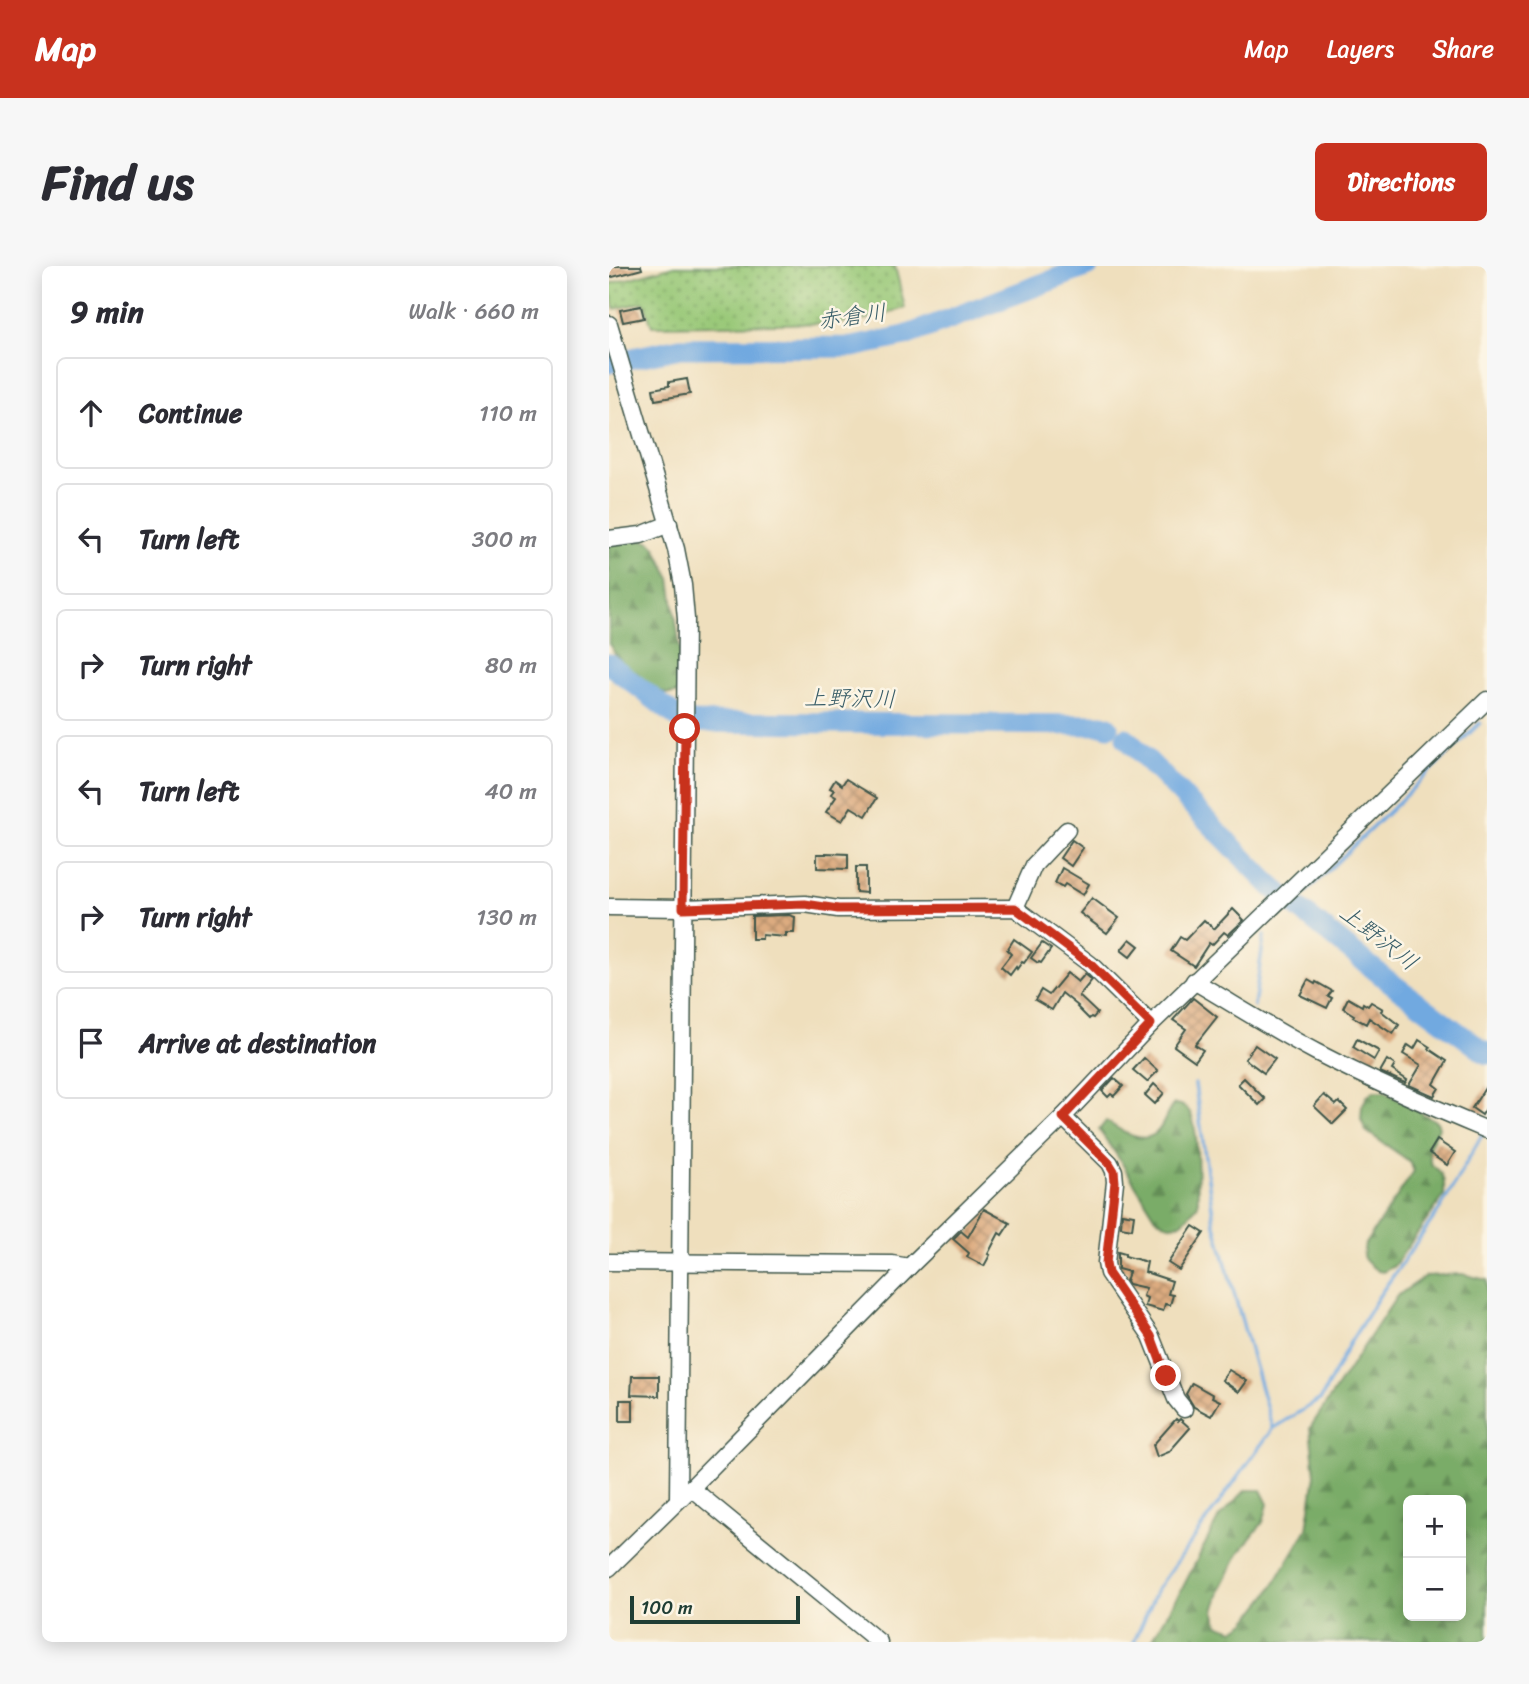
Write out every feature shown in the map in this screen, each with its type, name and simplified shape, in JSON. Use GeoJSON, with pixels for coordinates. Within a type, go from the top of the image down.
{"type":"FeatureCollection","features":[{"type":"Feature","properties":{"kind":"street"},"geometry":{"type":"LineString","coordinates":[[609,324],[676,549],[686,619],[678,1500]]}},
{"type":"Feature","properties":{"kind":"street"},"geometry":{"type":"LineString","coordinates":[[609,539],[641,535],[669,524]]}},
{"type":"Feature","properties":{"kind":"street"},"geometry":{"type":"LineString","coordinates":[[609,1568],[909,1267],[1063,1117],[1151,1024],[1485,707]]}},
{"type":"Feature","properties":{"kind":"street"},"geometry":{"type":"LineString","coordinates":[[1015,908],[1034,865],[1067,830]]}},
{"type":"Feature","properties":{"kind":"street"},"geometry":{"type":"LineString","coordinates":[[609,907],[683,908],[805,904],[838,909],[1015,908],[1090,964],[1151,1024]]}},
{"type":"Feature","properties":{"kind":"street"},"geometry":{"type":"LineString","coordinates":[[1195,981],[1361,1075],[1413,1100],[1487,1130]]}},
{"type":"Feature","properties":{"kind":"street"},"geometry":{"type":"LineString","coordinates":[[1063,1117],[1114,1171],[1106,1263],[1108,1273],[1151,1336],[1176,1399],[1184,1409]]}},
{"type":"Feature","properties":{"kind":"street"},"geometry":{"type":"LineString","coordinates":[[609,1262],[892,1264],[909,1267]]}},
{"type":"Feature","properties":{"kind":"street"},"geometry":{"type":"LineString","coordinates":[[691,1488],[879,1642]]}},
{"type":"Feature","properties":{"kind":"green space"},"geometry":{"type":"Polygon","coordinates":[[[674,266],[895,266],[905,308],[843,323],[652,326],[644,302],[614,309],[609,284],[674,266]]]}},
{"type":"Feature","properties":{"kind":"green space"},"geometry":{"type":"Polygon","coordinates":[[[649,541],[655,547],[670,578],[680,650],[677,694],[660,692],[625,669],[609,644],[609,543],[649,541]]]}},
{"type":"Feature","properties":{"kind":"green space"},"geometry":{"type":"Polygon","coordinates":[[[1374,1091],[1384,1091],[1437,1122],[1439,1127],[1430,1144],[1429,1158],[1443,1177],[1444,1185],[1444,1196],[1394,1266],[1383,1272],[1365,1260],[1365,1244],[1414,1171],[1409,1161],[1366,1131],[1361,1119],[1362,1106],[1368,1095],[1374,1091]]]}},
{"type":"Feature","properties":{"kind":"green space"},"geometry":{"type":"Polygon","coordinates":[[[1174,1104],[1186,1108],[1193,1119],[1198,1205],[1180,1224],[1169,1225],[1156,1218],[1099,1130],[1106,1121],[1131,1135],[1145,1138],[1151,1136],[1160,1129],[1174,1104]]]}},
{"type":"Feature","properties":{"kind":"green space"},"geometry":{"type":"Polygon","coordinates":[[[1462,1274],[1487,1280],[1487,1642],[1151,1642],[1219,1517],[1246,1490],[1261,1490],[1268,1504],[1263,1522],[1239,1553],[1222,1586],[1214,1611],[1219,1625],[1234,1630],[1246,1622],[1269,1593],[1307,1529],[1315,1475],[1310,1428],[1397,1296],[1426,1276],[1462,1274]]]}},
{"type":"Feature","properties":{"kind":"building"},"geometry":{"type":"Polygon","coordinates":[[[641,266],[642,269],[609,278],[609,268],[641,266]]]}},
{"type":"Feature","properties":{"kind":"building"},"geometry":{"type":"Polygon","coordinates":[[[641,306],[644,318],[623,322],[620,310],[641,306]]]}},
{"type":"Feature","properties":{"kind":"building"},"geometry":{"type":"Polygon","coordinates":[[[687,379],[690,394],[655,400],[653,389],[669,386],[669,382],[687,379]]]}},
{"type":"Feature","properties":{"kind":"building"},"geometry":{"type":"Polygon","coordinates":[[[846,779],[877,798],[866,816],[851,807],[842,821],[826,812],[836,797],[831,794],[834,790],[830,788],[835,780],[842,785],[846,779]]]}},
{"type":"Feature","properties":{"kind":"building"},"geometry":{"type":"Polygon","coordinates":[[[1072,840],[1083,848],[1071,866],[1060,858],[1072,840]]]}},
{"type":"Feature","properties":{"kind":"building"},"geometry":{"type":"Polygon","coordinates":[[[817,854],[848,854],[848,869],[817,868],[817,854]]]}},
{"type":"Feature","properties":{"kind":"building"},"geometry":{"type":"Polygon","coordinates":[[[856,867],[866,867],[866,893],[856,892],[856,867]]]}},
{"type":"Feature","properties":{"kind":"building"},"geometry":{"type":"Polygon","coordinates":[[[1062,868],[1089,884],[1083,895],[1065,884],[1063,887],[1055,883],[1062,868]]]}},
{"type":"Feature","properties":{"kind":"building"},"geometry":{"type":"Polygon","coordinates":[[[1092,898],[1119,918],[1107,933],[1080,913],[1092,898]]]}},
{"type":"Feature","properties":{"kind":"building"},"geometry":{"type":"Polygon","coordinates":[[[1233,909],[1244,920],[1228,935],[1224,932],[1212,945],[1209,943],[1194,966],[1171,951],[1180,937],[1185,940],[1204,920],[1214,929],[1233,909]]]}},
{"type":"Feature","properties":{"kind":"building"},"geometry":{"type":"Polygon","coordinates":[[[752,916],[795,917],[794,933],[786,933],[786,937],[762,935],[762,939],[752,939],[752,916]]]}},
{"type":"Feature","properties":{"kind":"building"},"geometry":{"type":"Polygon","coordinates":[[[1014,939],[1032,952],[1010,975],[1001,967],[1011,954],[1007,950],[1014,939]]]}},
{"type":"Feature","properties":{"kind":"building"},"geometry":{"type":"Polygon","coordinates":[[[1130,939],[1139,946],[1130,957],[1121,950],[1130,939]]]}},
{"type":"Feature","properties":{"kind":"building"},"geometry":{"type":"Polygon","coordinates":[[[1042,943],[1051,949],[1041,963],[1038,963],[1031,958],[1042,943]]]}},
{"type":"Feature","properties":{"kind":"building"},"geometry":{"type":"Polygon","coordinates":[[[1067,973],[1078,982],[1085,974],[1092,980],[1079,996],[1097,1013],[1093,1018],[1089,1019],[1062,993],[1052,1010],[1035,1000],[1041,990],[1049,995],[1067,973]]]}},
{"type":"Feature","properties":{"kind":"building"},"geometry":{"type":"Polygon","coordinates":[[[1308,980],[1332,991],[1328,996],[1332,998],[1327,1008],[1300,995],[1308,980]]]}},
{"type":"Feature","properties":{"kind":"building"},"geometry":{"type":"Polygon","coordinates":[[[1193,998],[1217,1017],[1195,1045],[1203,1050],[1195,1061],[1174,1046],[1186,1029],[1173,1020],[1193,998]]]}},
{"type":"Feature","properties":{"kind":"building"},"geometry":{"type":"Polygon","coordinates":[[[1348,998],[1362,1006],[1363,1003],[1368,1006],[1371,1002],[1383,1009],[1381,1011],[1399,1025],[1393,1034],[1369,1018],[1366,1024],[1343,1008],[1348,998]]]}},
{"type":"Feature","properties":{"kind":"building"},"geometry":{"type":"Polygon","coordinates":[[[1357,1039],[1379,1051],[1374,1060],[1353,1047],[1357,1039]]]}},
{"type":"Feature","properties":{"kind":"building"},"geometry":{"type":"Polygon","coordinates":[[[1419,1040],[1447,1061],[1434,1084],[1439,1088],[1434,1096],[1409,1085],[1421,1065],[1403,1054],[1408,1045],[1414,1049],[1419,1040]]]}},
{"type":"Feature","properties":{"kind":"building"},"geometry":{"type":"Polygon","coordinates":[[[1255,1045],[1275,1059],[1264,1073],[1245,1059],[1255,1045]]]}},
{"type":"Feature","properties":{"kind":"building"},"geometry":{"type":"Polygon","coordinates":[[[1144,1058],[1158,1071],[1147,1082],[1133,1070],[1144,1058]]]}},
{"type":"Feature","properties":{"kind":"building"},"geometry":{"type":"Polygon","coordinates":[[[1387,1060],[1395,1065],[1392,1070],[1407,1080],[1405,1083],[1380,1072],[1387,1060]]]}},
{"type":"Feature","properties":{"kind":"building"},"geometry":{"type":"Polygon","coordinates":[[[1114,1078],[1123,1086],[1114,1096],[1111,1094],[1108,1097],[1102,1091],[1114,1078]]]}},
{"type":"Feature","properties":{"kind":"building"},"geometry":{"type":"Polygon","coordinates":[[[1244,1078],[1265,1099],[1259,1105],[1238,1084],[1244,1078]]]}},
{"type":"Feature","properties":{"kind":"building"},"geometry":{"type":"Polygon","coordinates":[[[1154,1084],[1164,1093],[1155,1104],[1145,1095],[1154,1084]]]}},
{"type":"Feature","properties":{"kind":"building"},"geometry":{"type":"Polygon","coordinates":[[[1487,1085],[1487,1107],[1482,1115],[1472,1108],[1487,1085]]]}},
{"type":"Feature","properties":{"kind":"building"},"geometry":{"type":"Polygon","coordinates":[[[1324,1095],[1336,1105],[1339,1102],[1347,1110],[1333,1124],[1314,1106],[1324,1095]]]}},
{"type":"Feature","properties":{"kind":"building"},"geometry":{"type":"Polygon","coordinates":[[[1437,1140],[1455,1152],[1447,1165],[1429,1153],[1437,1140]]]}},
{"type":"Feature","properties":{"kind":"building"},"geometry":{"type":"Polygon","coordinates":[[[984,1209],[1010,1223],[1002,1235],[999,1233],[984,1266],[967,1257],[969,1253],[953,1239],[961,1231],[968,1237],[984,1209]]]}},
{"type":"Feature","properties":{"kind":"building"},"geometry":{"type":"Polygon","coordinates":[[[1122,1213],[1134,1215],[1132,1229],[1121,1227],[1122,1213]]]}},
{"type":"Feature","properties":{"kind":"building"},"geometry":{"type":"Polygon","coordinates":[[[1193,1226],[1204,1233],[1179,1270],[1168,1263],[1193,1226]]]}},
{"type":"Feature","properties":{"kind":"building"},"geometry":{"type":"Polygon","coordinates":[[[1118,1252],[1147,1262],[1145,1272],[1172,1281],[1168,1294],[1173,1295],[1170,1305],[1165,1304],[1163,1311],[1145,1306],[1147,1298],[1143,1296],[1146,1288],[1128,1284],[1126,1281],[1129,1272],[1118,1269],[1118,1252]]]}},
{"type":"Feature","properties":{"kind":"building"},"geometry":{"type":"Polygon","coordinates":[[[1229,1370],[1247,1381],[1239,1392],[1222,1380],[1229,1370]]]}},
{"type":"Feature","properties":{"kind":"building"},"geometry":{"type":"Polygon","coordinates":[[[632,1376],[659,1376],[659,1396],[631,1395],[632,1376]]]}},
{"type":"Feature","properties":{"kind":"building"},"geometry":{"type":"Polygon","coordinates":[[[1192,1383],[1220,1401],[1211,1416],[1194,1407],[1186,1394],[1192,1383]]]}},
{"type":"Feature","properties":{"kind":"building"},"geometry":{"type":"Polygon","coordinates":[[[620,1400],[633,1400],[633,1421],[620,1421],[620,1400]]]}},
{"type":"Feature","properties":{"kind":"building"},"geometry":{"type":"Polygon","coordinates":[[[1176,1419],[1180,1419],[1190,1428],[1169,1452],[1157,1457],[1153,1445],[1176,1419]]]}},
{"type":"Feature","properties":{"kind":"waterway","name":"赤倉川"},"geometry":{"type":"LineString","coordinates":[[609,363],[680,348],[853,347],[905,336],[1089,266]]}},
{"type":"Feature","properties":{"kind":"waterway","name":"上野沢川"},"geometry":{"type":"LineString","coordinates":[[609,664],[677,717],[694,722],[1108,727]]}},
{"type":"Feature","properties":{"kind":"waterway"},"geometry":{"type":"LineString","coordinates":[[1303,895],[1480,723]]}},
{"type":"Feature","properties":{"kind":"waterway","name":"上野沢川"},"geometry":{"type":"LineString","coordinates":[[1126,738],[1272,887],[1386,979],[1487,1054]]}},
{"type":"Feature","properties":{"kind":"waterway"},"geometry":{"type":"LineString","coordinates":[[1254,1006],[1264,936]]}},
{"type":"Feature","properties":{"kind":"waterway"},"geometry":{"type":"LineString","coordinates":[[1195,1084],[1214,1222],[1272,1427]]}},
{"type":"Feature","properties":{"kind":"waterway"},"geometry":{"type":"LineString","coordinates":[[1134,1642],[1158,1588],[1273,1428],[1321,1399],[1348,1346],[1379,1296],[1442,1206],[1483,1133]]}},
{"type":"Feature","properties":{"kind":"route"},"geometry":{"type":"LineString","coordinates":[[685,729],[683,908],[805,904],[838,909],[1015,908],[1090,964],[1151,1024],[1063,1117],[1114,1171],[1106,1263],[1108,1273],[1151,1336],[1166,1376]]}}]}
